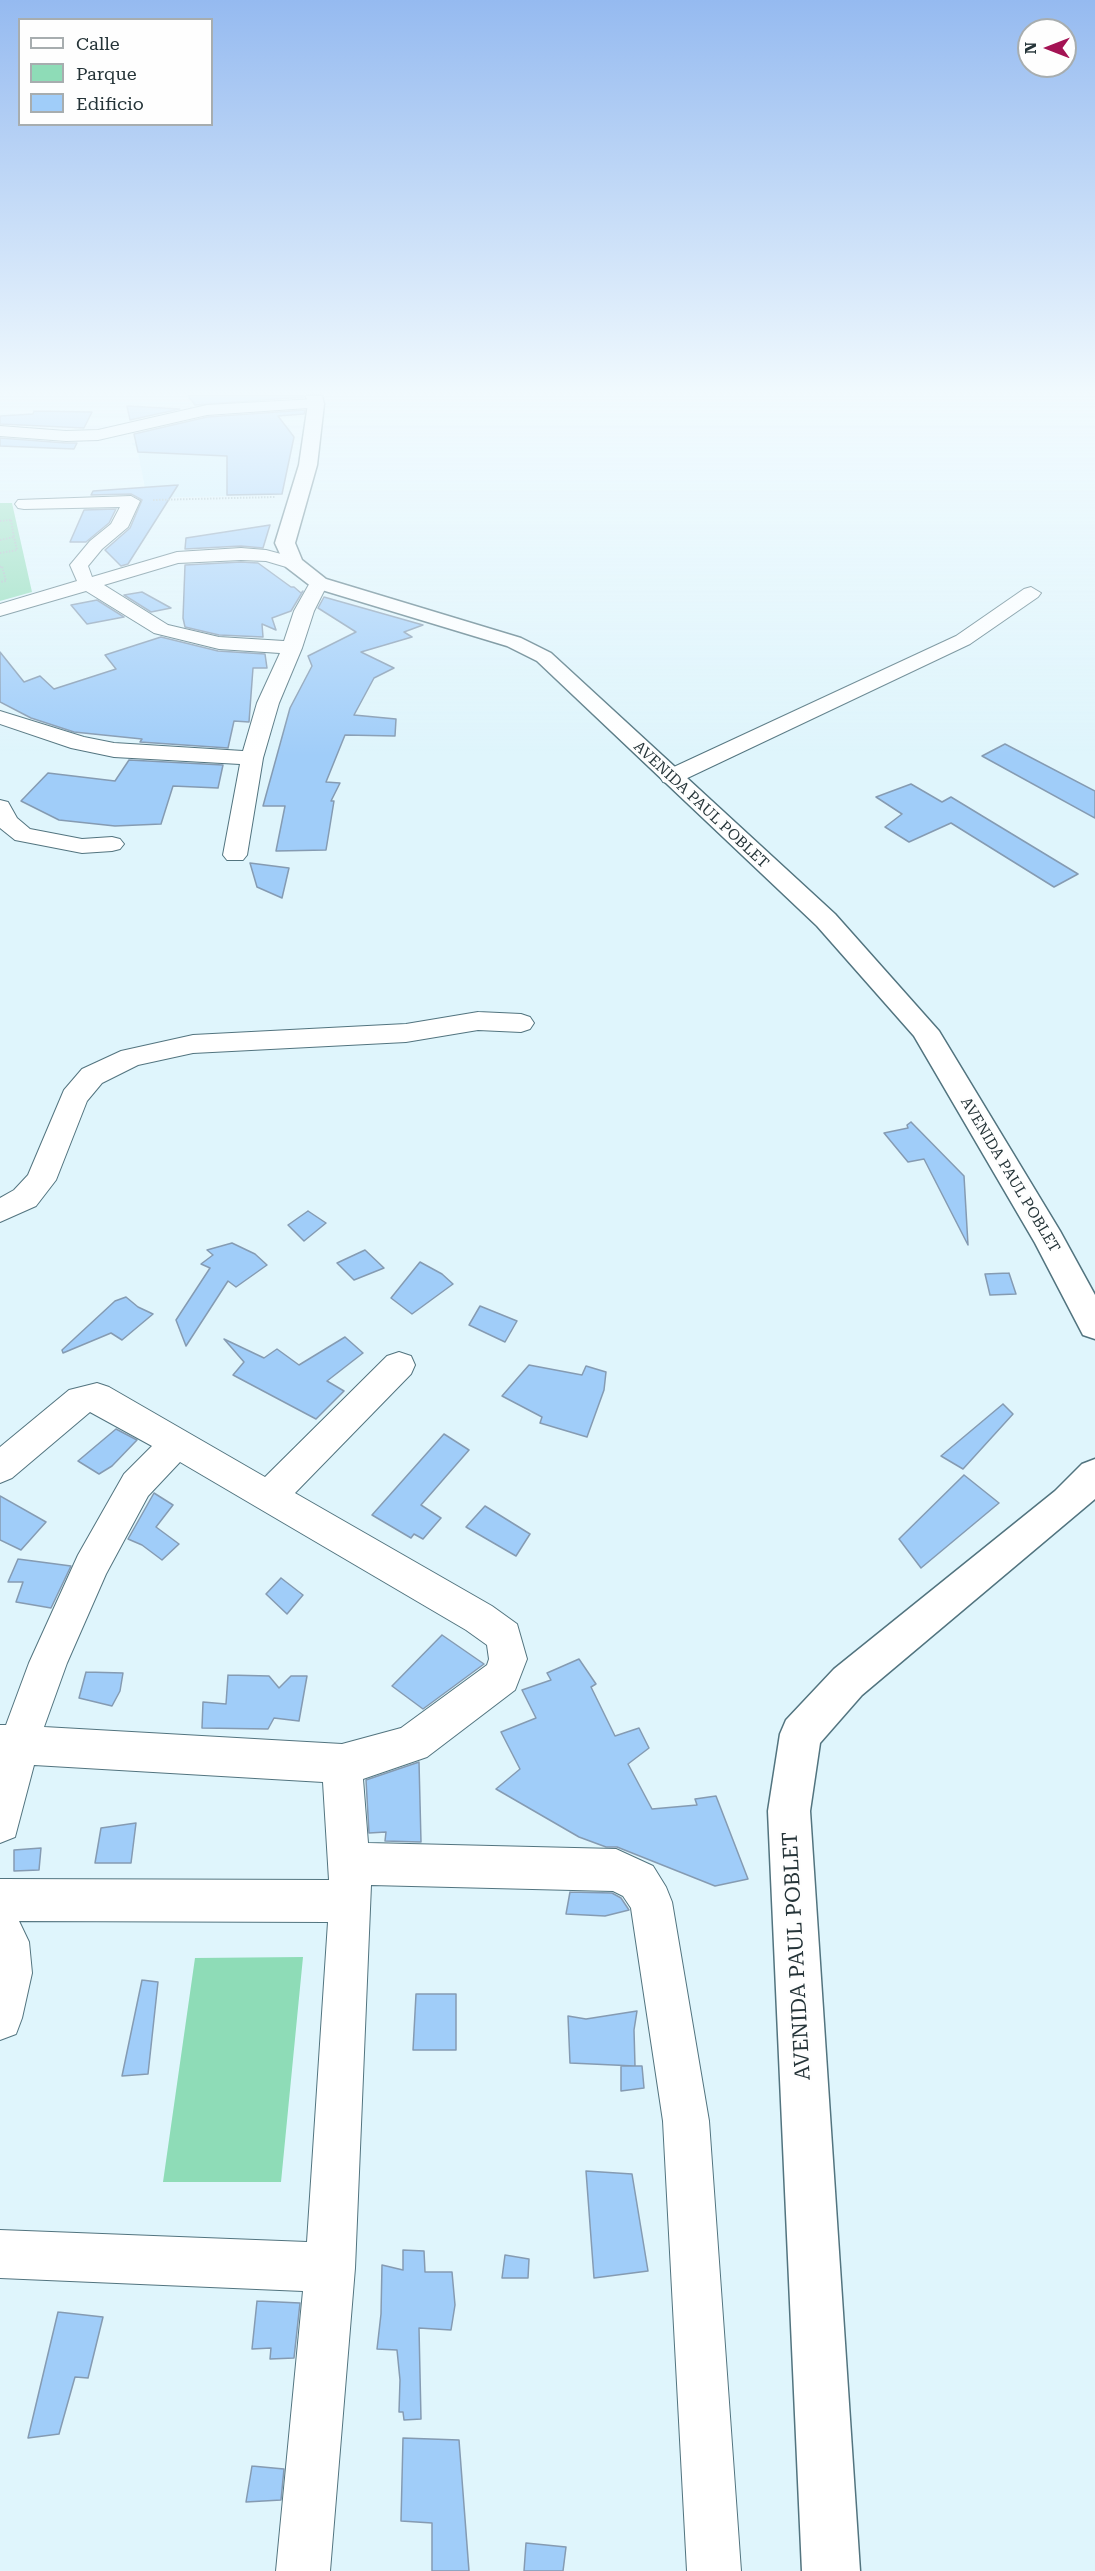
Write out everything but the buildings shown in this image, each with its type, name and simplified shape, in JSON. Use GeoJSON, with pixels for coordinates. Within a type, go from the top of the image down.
{"type":"FeatureCollection","features":[{"type":"Feature","properties":{"kind":"main road"},"geometry":{"type":"LineString","coordinates":[[293,516],[285,543],[293,563]]}},
{"type":"Feature","properties":{"kind":"main road","name":"AVENIDA PAUL POBLET"},"geometry":{"type":"LineString","coordinates":[[293,563],[319,583],[459,624],[530,649],[544,657],[826,921],[925,1031],[1049,1239],[1095,1326]]}},
{"type":"Feature","properties":{"kind":"main road","name":"AVENIDA PAUL POBLET"},"geometry":{"type":"LineString","coordinates":[[831,2571],[789,1811],[801,1734],[848,1682],[1068,1502],[1095,1475]]}},
{"type":"Feature","properties":{"kind":"street"},"geometry":{"type":"LineString","coordinates":[[124,516],[119,527],[96,545],[79,565],[81,574],[88,584],[161,629],[219,643],[292,648]]}},
{"type":"Feature","properties":{"kind":"street"},"geometry":{"type":"LineString","coordinates":[[0,610],[177,558],[209,555],[266,556],[293,563]]}},
{"type":"Feature","properties":{"kind":"street"},"geometry":{"type":"LineString","coordinates":[[235,855],[252,758],[268,703],[292,648],[304,611],[319,583]]}},
{"type":"Feature","properties":{"kind":"street"},"geometry":{"type":"LineString","coordinates":[[671,777],[963,640],[1031,593]]}},
{"type":"Feature","properties":{"kind":"street"},"geometry":{"type":"LineString","coordinates":[[0,717],[80,743],[114,750],[252,758]]}},
{"type":"Feature","properties":{"kind":"street"},"geometry":{"type":"LineString","coordinates":[[0,807],[7,822],[23,835],[82,846],[112,844]]}},
{"type":"Feature","properties":{"kind":"street"},"geometry":{"type":"LineString","coordinates":[[0,1211],[25,1198],[41,1180],[74,1097],[92,1076],[131,1056],[193,1044],[406,1033],[478,1021],[522,1023]]}},
{"type":"Feature","properties":{"kind":"street"},"geometry":{"type":"LineString","coordinates":[[268,1496],[399,1365]]}},
{"type":"Feature","properties":{"kind":"street"},"geometry":{"type":"LineString","coordinates":[[0,1468],[81,1400],[98,1397],[479,1618],[504,1636],[508,1659],[501,1677],[413,1743],[342,1764],[10,1743]]}},
{"type":"Feature","properties":{"kind":"street"},"geometry":{"type":"LineString","coordinates":[[0,1822],[10,1743],[91,1566],[136,1485],[177,1442]]}},
{"type":"Feature","properties":{"kind":"street"},"geometry":{"type":"LineString","coordinates":[[303,2571],[330,2268],[350,1882],[342,1764]]}},
{"type":"Feature","properties":{"kind":"street"},"geometry":{"type":"LineString","coordinates":[[0,1900],[616,1870],[638,1881],[651,1902],[686,2121],[714,2571]]}},
{"type":"Feature","properties":{"kind":"street"},"geometry":{"type":"LineString","coordinates":[[0,1929],[7,1942],[10,1973],[0,2018]]}},
{"type":"Feature","properties":{"kind":"street"},"geometry":{"type":"LineString","coordinates":[[0,2254],[330,2268]]}},
{"type":"Feature","properties":{"kind":"path"},"geometry":{"type":"LineString","coordinates":[[0,553],[17,550],[11,520],[13,516]]}},
{"type":"Feature","properties":{"kind":"path"},"geometry":{"type":"LineString","coordinates":[[0,521],[11,520]]}},
{"type":"Feature","properties":{"kind":"path"},"geometry":{"type":"LineString","coordinates":[[0,540],[14,537]]}},
{"type":"Feature","properties":{"kind":"path"},"geometry":{"type":"LineString","coordinates":[[0,567],[2,567],[6,581],[0,582]]}},
{"type":"Feature","properties":{"kind":"green space"},"geometry":{"type":"Polygon","coordinates":[[[0,516],[15,516],[32,592],[0,601],[0,516]]]}},
{"type":"Feature","properties":{"kind":"green space"},"geometry":{"type":"Polygon","coordinates":[[[303,1957],[281,2182],[163,2182],[195,1958],[303,1957]]]}}]}
